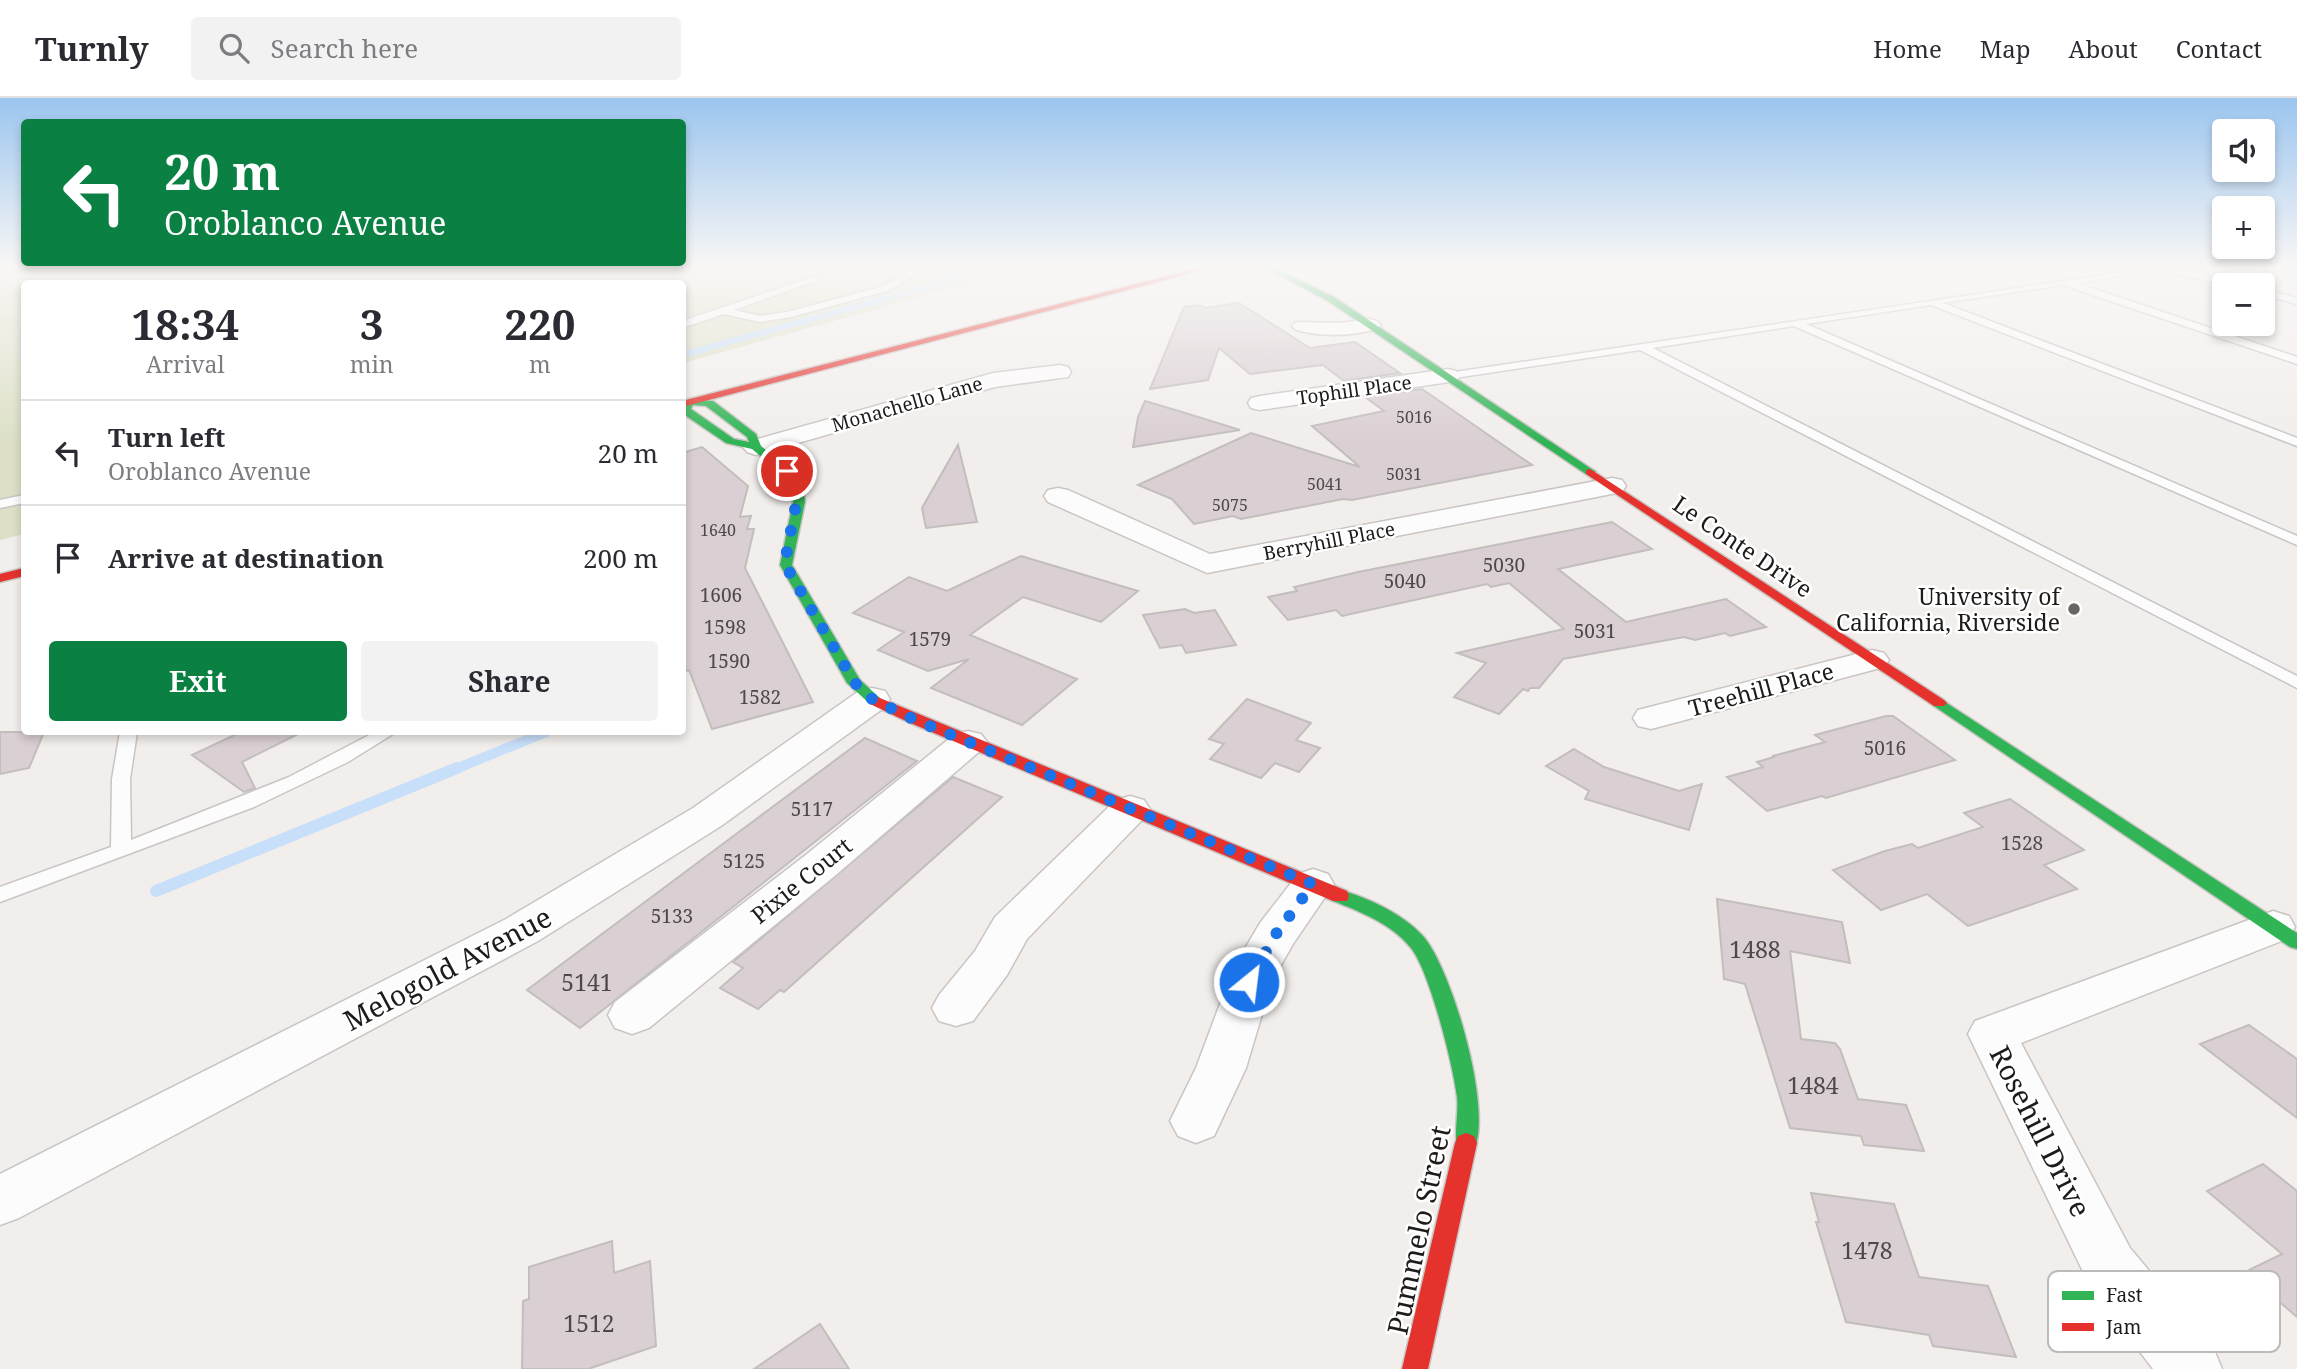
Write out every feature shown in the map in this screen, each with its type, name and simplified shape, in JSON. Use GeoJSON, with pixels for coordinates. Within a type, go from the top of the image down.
{"type":"FeatureCollection","features":[{"type":"Feature","properties":{"kind":"street"},"geometry":{"type":"LineString","coordinates":[[686,398],[947,324]]}},
{"type":"Feature","properties":{"kind":"street"},"geometry":{"type":"LineString","coordinates":[[686,398],[978,324]]}},
{"type":"Feature","properties":{"kind":"street"},"geometry":{"type":"LineString","coordinates":[[1303,326],[1340,329],[1370,325]]}},
{"type":"Feature","properties":{"kind":"street","name":"Le Conte Drive"},"geometry":{"type":"LineString","coordinates":[[1370,325],[2285,934]]}},
{"type":"Feature","properties":{"kind":"street","name":"Monachello Lane"},"geometry":{"type":"LineString","coordinates":[[756,447],[993,380],[1060,372]]}},
{"type":"Feature","properties":{"kind":"street","name":"Tophill Place"},"geometry":{"type":"LineString","coordinates":[[1260,403],[1448,376]]}},
{"type":"Feature","properties":{"kind":"street"},"geometry":{"type":"LineString","coordinates":[[686,411],[730,441],[756,447],[796,480],[799,502],[786,565],[849,675],[872,699],[968,742],[1313,884],[1276,934],[1249,982],[1221,1068],[1196,1121]]}},
{"type":"Feature","properties":{"kind":"street","name":"Berryhill Place"},"geometry":{"type":"LineString","coordinates":[[1058,496],[1207,564],[1612,486]]}},
{"type":"Feature","properties":{"kind":"street"},"geometry":{"type":"LineString","coordinates":[[0,578],[21,573]]}},
{"type":"Feature","properties":{"kind":"street","name":"Treehill Place"},"geometry":{"type":"LineString","coordinates":[[1651,718],[1872,660]]}},
{"type":"Feature","properties":{"kind":"street","name":"Melogold Avenue"},"geometry":{"type":"LineString","coordinates":[[0,1200],[522,930],[707,817],[872,699]]}},
{"type":"Feature","properties":{"kind":"street","name":"Pixie Court"},"geometry":{"type":"LineString","coordinates":[[632,1015],[822,864],[968,742]]}},
{"type":"Feature","properties":{"kind":"street"},"geometry":{"type":"LineString","coordinates":[[957,1008],[991,963],[1011,928],[1130,809]]}},
{"type":"Feature","properties":{"kind":"street","name":"Pummelo Street"},"geometry":{"type":"LineString","coordinates":[[1313,884],[1377,911],[1418,943],[1431,964],[1466,1084],[1468,1136],[1415,1369]]}},
{"type":"Feature","properties":{"kind":"street","name":"Rosehill Drive"},"geometry":{"type":"LineString","coordinates":[[2113,1271],[1992,1034],[2285,934]]}},
{"type":"Feature","properties":{"kind":"street","name":"Rosehill Drive"},"geometry":{"type":"LineString","coordinates":[[2178,1352],[2191,1369]]}},
{"type":"Feature","properties":{"kind":"lane"},"geometry":{"type":"LineString","coordinates":[[1448,376],[1786,324]]}},
{"type":"Feature","properties":{"kind":"lane"},"geometry":{"type":"LineString","coordinates":[[1798,324],[2297,541]]}},
{"type":"Feature","properties":{"kind":"lane"},"geometry":{"type":"LineString","coordinates":[[1988,324],[2297,442]]}},
{"type":"Feature","properties":{"kind":"lane"},"geometry":{"type":"LineString","coordinates":[[2189,324],[2297,361]]}},
{"type":"Feature","properties":{"kind":"lane"},"geometry":{"type":"LineString","coordinates":[[1641,346],[2297,683]]}},
{"type":"Feature","properties":{"kind":"lane"},"geometry":{"type":"LineString","coordinates":[[0,504],[21,500]]}},
{"type":"Feature","properties":{"kind":"lane"},"geometry":{"type":"LineString","coordinates":[[121,850],[121,779],[128,735]]}},
{"type":"Feature","properties":{"kind":"lane"},"geometry":{"type":"LineString","coordinates":[[0,895],[236,807],[358,750],[382,735]]}},
{"type":"Feature","properties":{"kind":"green space"},"geometry":{"type":"Polygon","coordinates":[[[0,324],[21,324],[21,535],[0,540],[0,324]]]}},
{"type":"Feature","properties":{"kind":"green space"},"geometry":{"type":"Polygon","coordinates":[[[686,324],[822,324],[686,362],[686,324]]]}},
{"type":"Feature","properties":{"kind":"building"},"geometry":{"type":"Polygon","coordinates":[[[1177,324],[1273,324],[1310,348],[1355,342],[1400,373],[1344,381],[1323,365],[1250,374],[1219,348],[1208,380],[1150,389],[1177,324]]]}},
{"type":"Feature","properties":{"kind":"building"},"geometry":{"type":"Polygon","coordinates":[[[1422,389],[1532,465],[1352,500],[1343,499],[1241,519],[1233,516],[1194,524],[1172,499],[1138,485],[1251,433],[1360,467],[1312,426],[1384,411],[1365,397],[1422,389]]]}},
{"type":"Feature","properties":{"kind":"building"},"geometry":{"type":"Polygon","coordinates":[[[1145,401],[1240,430],[1133,447],[1138,417],[1145,401]]]}},
{"type":"Feature","properties":{"kind":"building"},"geometry":{"type":"Polygon","coordinates":[[[958,445],[977,522],[926,528],[922,508],[958,445]]]}},
{"type":"Feature","properties":{"kind":"building"},"geometry":{"type":"Polygon","coordinates":[[[702,447],[748,486],[740,517],[751,516],[747,529],[754,529],[745,568],[813,702],[712,729],[689,670],[686,671],[686,452],[702,447]]]}},
{"type":"Feature","properties":{"kind":"building"},"geometry":{"type":"Polygon","coordinates":[[[1612,522],[1652,549],[1558,569],[1626,622],[1726,599],[1766,627],[1730,636],[1725,633],[1695,640],[1684,637],[1563,659],[1539,688],[1530,688],[1528,691],[1523,689],[1499,714],[1454,697],[1486,663],[1457,653],[1564,629],[1509,583],[1491,587],[1487,584],[1342,616],[1336,610],[1288,620],[1268,597],[1297,591],[1294,587],[1358,572],[1612,522]]]}},
{"type":"Feature","properties":{"kind":"building"},"geometry":{"type":"Polygon","coordinates":[[[1021,556],[1138,591],[1101,622],[1023,597],[970,635],[1077,679],[1022,725],[931,688],[969,659],[928,671],[878,650],[904,632],[853,613],[909,577],[947,591],[1021,556]]]}},
{"type":"Feature","properties":{"kind":"building"},"geometry":{"type":"Polygon","coordinates":[[[1185,609],[1194,613],[1215,610],[1236,645],[1186,653],[1182,645],[1160,648],[1143,615],[1185,609]]]}},
{"type":"Feature","properties":{"kind":"building"},"geometry":{"type":"Polygon","coordinates":[[[1247,699],[1311,723],[1296,740],[1320,748],[1299,772],[1275,763],[1261,778],[1210,759],[1224,744],[1209,739],[1247,699]]]}},
{"type":"Feature","properties":{"kind":"building"},"geometry":{"type":"Polygon","coordinates":[[[1893,716],[1955,760],[1826,798],[1822,796],[1767,811],[1727,777],[1763,767],[1757,762],[1773,756],[1825,742],[1815,735],[1893,716]]]}},
{"type":"Feature","properties":{"kind":"building"},"geometry":{"type":"Polygon","coordinates":[[[0,732],[43,735],[29,768],[0,774],[0,732]]]}},
{"type":"Feature","properties":{"kind":"building"},"geometry":{"type":"Polygon","coordinates":[[[235,735],[296,735],[242,762],[255,788],[244,792],[192,755],[235,735]]]}},
{"type":"Feature","properties":{"kind":"building"},"geometry":{"type":"Polygon","coordinates":[[[865,738],[917,761],[580,1028],[527,990],[865,738]]]}},
{"type":"Feature","properties":{"kind":"building"},"geometry":{"type":"Polygon","coordinates":[[[1574,749],[1604,767],[1679,791],[1702,784],[1689,830],[1585,799],[1589,791],[1546,766],[1574,749]]]}},
{"type":"Feature","properties":{"kind":"building"},"geometry":{"type":"Polygon","coordinates":[[[953,777],[1002,797],[784,992],[780,990],[758,1009],[720,988],[743,968],[733,962],[953,777]]]}},
{"type":"Feature","properties":{"kind":"building"},"geometry":{"type":"Polygon","coordinates":[[[2010,799],[2084,850],[2044,865],[2077,889],[1968,926],[1927,894],[1881,910],[1833,870],[1885,851],[1912,844],[1918,848],[1983,827],[1964,813],[2010,799]]]}},
{"type":"Feature","properties":{"kind":"building"},"geometry":{"type":"Polygon","coordinates":[[[1717,899],[1842,922],[1850,963],[1790,951],[1801,1039],[1835,1043],[1840,1049],[1858,1099],[1906,1105],[1924,1151],[1864,1145],[1861,1136],[1790,1128],[1745,984],[1724,979],[1717,899]]]}},
{"type":"Feature","properties":{"kind":"building"},"geometry":{"type":"Polygon","coordinates":[[[2249,1025],[2297,1059],[2297,1118],[2200,1044],[2249,1025]]]}},
{"type":"Feature","properties":{"kind":"building"},"geometry":{"type":"Polygon","coordinates":[[[2263,1164],[2297,1191],[2297,1317],[2280,1302],[2280,1271],[2247,1271],[2282,1254],[2207,1191],[2263,1164]]]}},
{"type":"Feature","properties":{"kind":"building"},"geometry":{"type":"Polygon","coordinates":[[[1811,1193],[1894,1204],[1919,1277],[1988,1286],[2016,1357],[1933,1346],[1929,1335],[1846,1322],[1816,1222],[1819,1222],[1811,1193]]]}},
{"type":"Feature","properties":{"kind":"building"},"geometry":{"type":"Polygon","coordinates":[[[612,1241],[614,1273],[650,1261],[656,1346],[588,1369],[522,1369],[523,1301],[529,1299],[529,1267],[612,1241]]]}},
{"type":"Feature","properties":{"kind":"building"},"geometry":{"type":"Polygon","coordinates":[[[820,1324],[849,1369],[754,1369],[820,1324]]]}},
{"type":"Feature","properties":{"kind":"waterway"},"geometry":{"type":"LineString","coordinates":[[686,354],[792,324]]}},
{"type":"Feature","properties":{"kind":"waterway"},"geometry":{"type":"LineString","coordinates":[[453,770],[539,735]]}},
{"type":"Feature","properties":{"kind":"waterway"},"geometry":{"type":"LineString","coordinates":[[156,891],[457,768]]}},
{"type":"Feature","properties":{"kind":"traffic: fast"},"geometry":{"type":"LineString","coordinates":[[1369,324],[1590,472]]}},
{"type":"Feature","properties":{"kind":"traffic: fast"},"geometry":{"type":"LineString","coordinates":[[686,408],[690,402],[709,403],[752,436],[756,447]]}},
{"type":"Feature","properties":{"kind":"traffic: fast"},"geometry":{"type":"LineString","coordinates":[[686,411],[730,441],[756,447]]}},
{"type":"Feature","properties":{"kind":"traffic: fast"},"geometry":{"type":"LineString","coordinates":[[756,447],[796,480],[799,502],[786,565],[854,683],[875,701]]}},
{"type":"Feature","properties":{"kind":"traffic: fast"},"geometry":{"type":"LineString","coordinates":[[1939,703],[2297,942]]}},
{"type":"Feature","properties":{"kind":"traffic: fast"},"geometry":{"type":"LineString","coordinates":[[1340,896],[1391,921],[1410,935],[1424,953],[1446,1010],[1463,1072],[1469,1114],[1466,1143]]}},
{"type":"Feature","properties":{"kind":"traffic: jam"},"geometry":{"type":"LineString","coordinates":[[686,403],[989,324]]}},
{"type":"Feature","properties":{"kind":"traffic: jam"},"geometry":{"type":"LineString","coordinates":[[1590,472],[1939,703]]}},
{"type":"Feature","properties":{"kind":"traffic: jam"},"geometry":{"type":"LineString","coordinates":[[0,578],[21,573]]}},
{"type":"Feature","properties":{"kind":"traffic: jam"},"geometry":{"type":"LineString","coordinates":[[875,701],[1340,896]]}},
{"type":"Feature","properties":{"kind":"traffic: jam"},"geometry":{"type":"LineString","coordinates":[[1415,1369],[1466,1143]]}},
{"type":"Feature","properties":{"kind":"place","name":"University of California, Riverside"},"geometry":{"type":"Point","coordinates":[2074,609]}},
{"type":"Feature","properties":{"kind":"route"},"geometry":{"type":"LineString","coordinates":[[787,471],[796,480],[799,502],[786,565],[849,675],[872,699],[913,719],[1313,884],[1276,934],[1249,982]]}}]}
